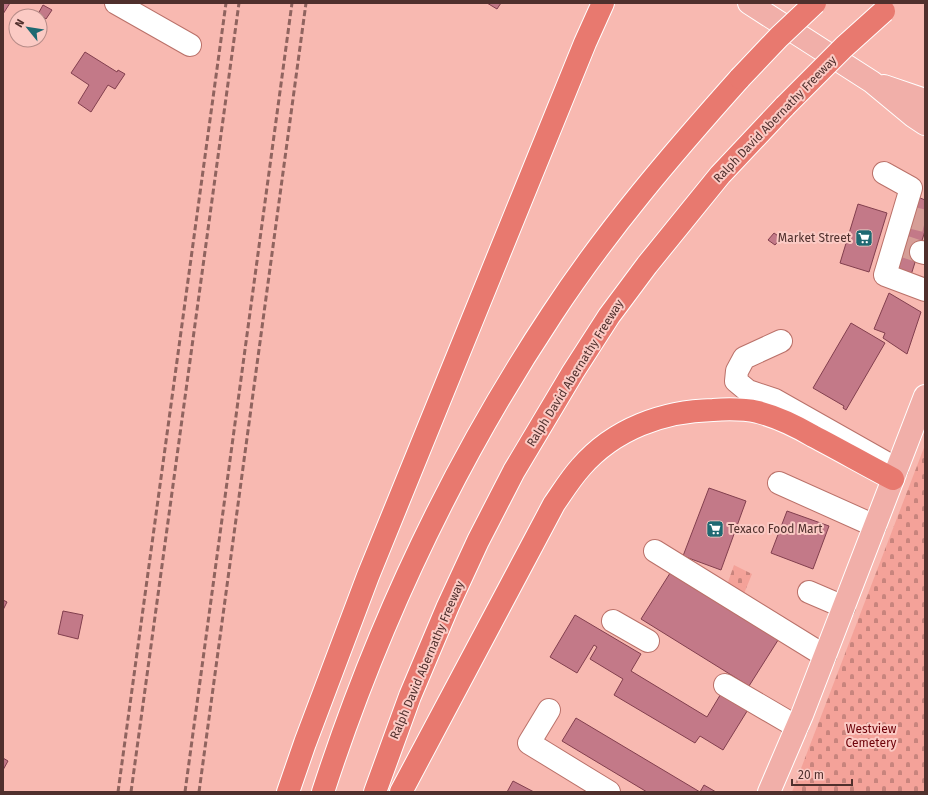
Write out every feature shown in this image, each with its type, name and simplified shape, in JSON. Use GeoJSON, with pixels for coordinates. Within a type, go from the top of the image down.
{"type":"FeatureCollection","features":[{"type":"Feature","properties":{"kind":"highway"},"geometry":{"type":"LineString","coordinates":[[288,792],[368,576],[585,43],[603,3]]}},
{"type":"Feature","properties":{"kind":"highway"},"geometry":{"type":"LineString","coordinates":[[323,792],[363,681],[409,569],[445,496],[498,400],[552,313],[597,249],[642,191],[690,134],[779,37],[815,3]]}},
{"type":"Feature","properties":{"kind":"highway","name":"Ralph David Abernathy Freeway"},"geometry":{"type":"LineString","coordinates":[[375,792],[410,696],[478,541],[514,471],[572,372],[609,316],[647,265],[720,175],[785,106],[844,47],[889,7]]}},
{"type":"Feature","properties":{"kind":"highway"},"geometry":{"type":"LineString","coordinates":[[401,792],[554,504],[581,467],[614,439],[645,423],[670,414],[694,410],[724,409],[757,412],[791,424],[895,474]]}},
{"type":"Feature","properties":{"kind":"main road"},"geometry":{"type":"LineString","coordinates":[[749,3],[872,82],[925,124]]}},
{"type":"Feature","properties":{"kind":"main road"},"geometry":{"type":"LineString","coordinates":[[872,82],[923,98]]}},
{"type":"Feature","properties":{"kind":"main road"},"geometry":{"type":"LineString","coordinates":[[769,792],[825,656],[925,396]]}},
{"type":"Feature","properties":{"kind":"street"},"geometry":{"type":"LineString","coordinates":[[116,3],[190,45]]}},
{"type":"Feature","properties":{"kind":"street"},"geometry":{"type":"LineString","coordinates":[[884,173],[918,190],[908,216],[911,248],[885,275],[925,290]]}},
{"type":"Feature","properties":{"kind":"street"},"geometry":{"type":"LineString","coordinates":[[780,341],[744,358],[737,371],[736,381],[748,391],[775,400],[824,426],[895,474]]}},
{"type":"Feature","properties":{"kind":"street"},"geometry":{"type":"LineString","coordinates":[[779,484],[875,526]]}},
{"type":"Feature","properties":{"kind":"street"},"geometry":{"type":"LineString","coordinates":[[655,551],[825,656]]}},
{"type":"Feature","properties":{"kind":"street"},"geometry":{"type":"LineString","coordinates":[[809,592],[844,607]]}},
{"type":"Feature","properties":{"kind":"street"},"geometry":{"type":"LineString","coordinates":[[613,621],[648,641]]}},
{"type":"Feature","properties":{"kind":"street"},"geometry":{"type":"LineString","coordinates":[[725,685],[797,727]]}},
{"type":"Feature","properties":{"kind":"street"},"geometry":{"type":"LineString","coordinates":[[549,710],[529,743],[609,792]]}},
{"type":"Feature","properties":{"kind":"green space","name":"Westview Cemetery"},"geometry":{"type":"Polygon","coordinates":[[[925,445],[925,792],[792,792],[925,445]]]}},
{"type":"Feature","properties":{"kind":"green space"},"geometry":{"type":"Polygon","coordinates":[[[734,565],[752,574],[743,596],[727,585],[734,565]]]}},
{"type":"Feature","properties":{"kind":"building"},"geometry":{"type":"Polygon","coordinates":[[[3,3],[10,3],[3,14],[3,3]]]}},
{"type":"Feature","properties":{"kind":"building"},"geometry":{"type":"Polygon","coordinates":[[[487,3],[501,3],[497,9],[487,3]]]}},
{"type":"Feature","properties":{"kind":"building"},"geometry":{"type":"Polygon","coordinates":[[[43,5],[52,10],[48,16],[48,8],[41,8],[43,5]]]}},
{"type":"Feature","properties":{"kind":"building"},"geometry":{"type":"Polygon","coordinates":[[[85,52],[117,72],[118,70],[125,74],[115,89],[108,85],[91,112],[78,103],[89,85],[71,73],[85,52]]]}},
{"type":"Feature","properties":{"kind":"building"},"geometry":{"type":"Polygon","coordinates":[[[918,197],[925,200],[925,231],[911,275],[894,270],[918,197]]]}},
{"type":"Feature","properties":{"kind":"building","name":"Market Street"},"geometry":{"type":"Polygon","coordinates":[[[858,204],[887,213],[869,272],[840,263],[858,204]]]}},
{"type":"Feature","properties":{"kind":"building"},"geometry":{"type":"Polygon","coordinates":[[[774,233],[781,238],[775,245],[768,240],[774,233]]]}},
{"type":"Feature","properties":{"kind":"building"},"geometry":{"type":"Polygon","coordinates":[[[889,293],[921,312],[907,354],[883,338],[885,333],[874,329],[889,293]]]}},
{"type":"Feature","properties":{"kind":"building"},"geometry":{"type":"Polygon","coordinates":[[[851,323],[885,343],[846,410],[843,408],[844,406],[813,388],[851,323]]]}},
{"type":"Feature","properties":{"kind":"building","name":"Texaco Food Mart"},"geometry":{"type":"Polygon","coordinates":[[[709,488],[746,501],[721,570],[683,556],[709,488]]]}},
{"type":"Feature","properties":{"kind":"building"},"geometry":{"type":"Polygon","coordinates":[[[787,511],[829,526],[813,569],[771,553],[787,511]]]}},
{"type":"Feature","properties":{"kind":"building"},"geometry":{"type":"Polygon","coordinates":[[[672,570],[780,637],[749,686],[641,619],[672,570]]]}},
{"type":"Feature","properties":{"kind":"building"},"geometry":{"type":"Polygon","coordinates":[[[3,600],[7,602],[3,610],[3,600]]]}},
{"type":"Feature","properties":{"kind":"building"},"geometry":{"type":"Polygon","coordinates":[[[63,611],[83,615],[78,639],[58,634],[63,611]]]}},
{"type":"Feature","properties":{"kind":"building"},"geometry":{"type":"Polygon","coordinates":[[[575,615],[641,654],[631,671],[707,717],[722,692],[749,708],[723,750],[700,736],[695,743],[614,695],[623,679],[590,659],[597,647],[594,645],[577,673],[550,657],[575,615]]]}},
{"type":"Feature","properties":{"kind":"building"},"geometry":{"type":"Polygon","coordinates":[[[576,718],[700,792],[647,792],[562,741],[576,718]]]}},
{"type":"Feature","properties":{"kind":"building"},"geometry":{"type":"Polygon","coordinates":[[[3,758],[8,761],[3,770],[3,758]]]}},
{"type":"Feature","properties":{"kind":"building"},"geometry":{"type":"Polygon","coordinates":[[[513,781],[534,792],[507,792],[513,781]]]}},
{"type":"Feature","properties":{"kind":"building"},"geometry":{"type":"Polygon","coordinates":[[[704,785],[716,792],[700,792],[704,785]]]}},
{"type":"Feature","properties":{"kind":"tunnel"},"geometry":{"type":"LineString","coordinates":[[913,218],[925,221]]}},
{"type":"Feature","properties":{"kind":"tunnel"},"geometry":{"type":"LineString","coordinates":[[903,246],[921,252]]}},
{"type":"Feature","properties":{"kind":"railway"},"geometry":{"type":"LineString","coordinates":[[118,792],[226,3]]}},
{"type":"Feature","properties":{"kind":"railway"},"geometry":{"type":"LineString","coordinates":[[131,792],[239,3]]}},
{"type":"Feature","properties":{"kind":"railway"},"geometry":{"type":"LineString","coordinates":[[185,792],[292,3]]}},
{"type":"Feature","properties":{"kind":"railway"},"geometry":{"type":"LineString","coordinates":[[199,792],[306,3]]}},
{"type":"Feature","properties":{"kind":"place","name":"Market Street"},"geometry":{"type":"Point","coordinates":[864,238]}},
{"type":"Feature","properties":{"kind":"place","name":"Texaco Food Mart"},"geometry":{"type":"Point","coordinates":[715,529]}}]}
